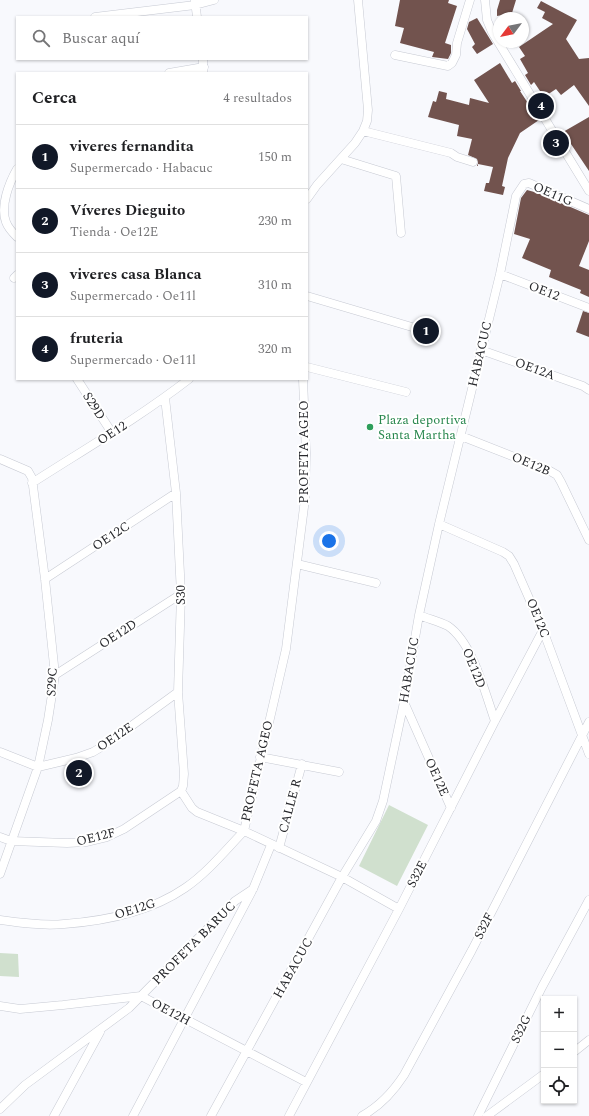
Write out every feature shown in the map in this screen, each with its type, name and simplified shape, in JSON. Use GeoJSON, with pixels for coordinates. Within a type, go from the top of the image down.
{"type":"FeatureCollection","features":[{"type":"Feature","properties":{"kind":"street"},"geometry":{"type":"LineString","coordinates":[[102,16],[214,0]]}},
{"type":"Feature","properties":{"kind":"street"},"geometry":{"type":"LineString","coordinates":[[308,198],[363,131],[367,121],[368,110],[358,0]]}},
{"type":"Feature","properties":{"kind":"street"},"geometry":{"type":"LineString","coordinates":[[395,56],[448,66],[452,63],[456,55],[457,43],[470,0]]}},
{"type":"Feature","properties":{"kind":"street"},"geometry":{"type":"LineString","coordinates":[[485,0],[487,20],[492,32],[589,191]]}},
{"type":"Feature","properties":{"kind":"street"},"geometry":{"type":"LineString","coordinates":[[195,2],[197,16]]}},
{"type":"Feature","properties":{"kind":"street"},"geometry":{"type":"LineString","coordinates":[[174,72],[203,66]]}},
{"type":"Feature","properties":{"kind":"street"},"geometry":{"type":"LineString","coordinates":[[363,131],[451,153],[457,157],[473,162]]}},
{"type":"Feature","properties":{"kind":"street"},"geometry":{"type":"LineString","coordinates":[[341,159],[396,176],[401,233]]}},
{"type":"Feature","properties":{"kind":"street"},"geometry":{"type":"LineString","coordinates":[[16,171],[8,186],[3,214],[9,228],[16,236]]}},
{"type":"Feature","properties":{"kind":"street","name":"OE11G"},"geometry":{"type":"LineString","coordinates":[[520,189],[524,184],[529,183],[589,209]]}},
{"type":"Feature","properties":{"kind":"street","name":"HABACUC"},"geometry":{"type":"LineString","coordinates":[[211,1116],[342,877],[376,821],[383,800],[404,702],[419,616],[439,524],[500,274],[516,196],[520,189]]}},
{"type":"Feature","properties":{"kind":"street","name":"OE12"},"geometry":{"type":"LineString","coordinates":[[500,274],[589,308]]}},
{"type":"Feature","properties":{"kind":"street"},"geometry":{"type":"LineString","coordinates":[[308,296],[422,330]]}},
{"type":"Feature","properties":{"kind":"street","name":"OE12A"},"geometry":{"type":"LineString","coordinates":[[481,350],[583,386],[589,390]]}},
{"type":"Feature","properties":{"kind":"street"},"geometry":{"type":"LineString","coordinates":[[308,367],[406,392]]}},
{"type":"Feature","properties":{"kind":"street","name":"S29D"},"geometry":{"type":"LineString","coordinates":[[78,380],[112,433]]}},
{"type":"Feature","properties":{"kind":"street","name":"OE12"},"geometry":{"type":"LineString","coordinates":[[32,482],[112,433],[165,398],[188,380]]}},
{"type":"Feature","properties":{"kind":"street","name":"PROFETA AGEO"},"geometry":{"type":"LineString","coordinates":[[275,846],[244,831],[286,649],[305,499],[306,452],[303,380]]}},
{"type":"Feature","properties":{"kind":"street","name":"S30"},"geometry":{"type":"LineString","coordinates":[[165,398],[176,494],[181,594],[178,692],[184,781],[180,791]]}},
{"type":"Feature","properties":{"kind":"street","name":"OE12B"},"geometry":{"type":"LineString","coordinates":[[461,436],[536,465],[557,475],[589,540]]}},
{"type":"Feature","properties":{"kind":"street"},"geometry":{"type":"LineString","coordinates":[[0,459],[28,471],[32,478],[32,482]]}},
{"type":"Feature","properties":{"kind":"street","name":"S29C"},"geometry":{"type":"LineString","coordinates":[[0,874],[38,767],[48,720],[55,675],[45,579],[32,482]]}},
{"type":"Feature","properties":{"kind":"street","name":"OE12C"},"geometry":{"type":"LineString","coordinates":[[45,579],[176,494]]}},
{"type":"Feature","properties":{"kind":"street","name":"OE12C"},"geometry":{"type":"LineString","coordinates":[[439,524],[509,556],[519,573],[543,630],[589,754]]}},
{"type":"Feature","properties":{"kind":"street"},"geometry":{"type":"LineString","coordinates":[[296,564],[376,583]]}},
{"type":"Feature","properties":{"kind":"street","name":"OE12D"},"geometry":{"type":"LineString","coordinates":[[55,675],[181,594]]}},
{"type":"Feature","properties":{"kind":"street","name":"OE12D"},"geometry":{"type":"LineString","coordinates":[[419,616],[447,626],[461,638],[471,656],[495,721]]}},
{"type":"Feature","properties":{"kind":"street","name":"S32E"},"geometry":{"type":"LineString","coordinates":[[289,1116],[399,909],[543,630]]}},
{"type":"Feature","properties":{"kind":"street","name":"OE12E"},"geometry":{"type":"LineString","coordinates":[[38,767],[76,758],[93,752],[108,743],[178,692]]}},
{"type":"Feature","properties":{"kind":"street","name":"OE12E"},"geometry":{"type":"LineString","coordinates":[[404,702],[451,808]]}},
{"type":"Feature","properties":{"kind":"street","name":"S32F"},"geometry":{"type":"LineString","coordinates":[[362,1116],[381,1103],[394,1091],[404,1075],[472,950],[589,722]]}},
{"type":"Feature","properties":{"kind":"street"},"geometry":{"type":"LineString","coordinates":[[0,752],[38,767]]}},
{"type":"Feature","properties":{"kind":"street"},"geometry":{"type":"LineString","coordinates":[[260,757],[339,772]]}},
{"type":"Feature","properties":{"kind":"street","name":"CALLE R"},"geometry":{"type":"LineString","coordinates":[[275,846],[302,764]]}},
{"type":"Feature","properties":{"kind":"street"},"geometry":{"type":"LineString","coordinates":[[180,791],[194,810],[244,831]]}},
{"type":"Feature","properties":{"kind":"street","name":"OE12F"},"geometry":{"type":"LineString","coordinates":[[0,837],[11,841],[72,843],[107,838],[124,829],[180,791]]}},
{"type":"Feature","properties":{"kind":"street","name":"OE12G"},"geometry":{"type":"LineString","coordinates":[[0,920],[21,923],[63,924],[104,919],[147,907],[169,898],[185,887],[215,861],[244,831]]}},
{"type":"Feature","properties":{"kind":"street"},"geometry":{"type":"LineString","coordinates":[[132,1116],[275,846],[342,877],[399,909]]}},
{"type":"Feature","properties":{"kind":"street","name":"PROFETA BARUC"},"geometry":{"type":"LineString","coordinates":[[54,1116],[101,1029],[123,1013],[235,901],[253,888]]}},
{"type":"Feature","properties":{"kind":"street","name":"S32G"},"geometry":{"type":"LineString","coordinates":[[478,1116],[542,987],[589,900]]}},
{"type":"Feature","properties":{"kind":"street","name":"OE12H"},"geometry":{"type":"LineString","coordinates":[[0,1006],[20,1009],[141,996],[306,1082]]}},
{"type":"Feature","properties":{"kind":"street"},"geometry":{"type":"LineString","coordinates":[[0,1102],[101,1029]]}},
{"type":"Feature","properties":{"kind":"street"},"geometry":{"type":"LineString","coordinates":[[577,1050],[589,1040]]}},
{"type":"Feature","properties":{"kind":"street"},"geometry":{"type":"LineString","coordinates":[[487,1116],[541,1076]]}},
{"type":"Feature","properties":{"kind":"street"},"geometry":{"type":"LineString","coordinates":[[0,1109],[25,1085]]}},
{"type":"Feature","properties":{"kind":"green space"},"geometry":{"type":"Polygon","coordinates":[[[389,805],[428,825],[397,886],[359,866],[389,805]]]}},
{"type":"Feature","properties":{"kind":"green space"},"geometry":{"type":"Polygon","coordinates":[[[0,953],[18,954],[19,977],[0,976],[0,953]]]}},
{"type":"Feature","properties":{"kind":"building"},"geometry":{"type":"Polygon","coordinates":[[[400,0],[449,0],[448,3],[457,6],[445,43],[451,45],[451,53],[448,59],[432,57],[434,52],[400,43],[404,28],[395,26],[400,0]]]}},
{"type":"Feature","properties":{"kind":"building"},"geometry":{"type":"Polygon","coordinates":[[[500,0],[516,0],[512,12],[497,12],[500,0]]]}},
{"type":"Feature","properties":{"kind":"building"},"geometry":{"type":"Polygon","coordinates":[[[541,1],[577,20],[566,39],[579,59],[589,58],[589,106],[574,85],[561,95],[556,89],[544,97],[534,82],[531,85],[525,75],[528,73],[520,59],[525,56],[520,48],[529,48],[529,40],[553,24],[542,18],[545,12],[537,8],[541,1]]]}},
{"type":"Feature","properties":{"kind":"building"},"geometry":{"type":"Polygon","coordinates":[[[477,18],[493,44],[477,54],[472,47],[475,44],[467,29],[469,22],[477,18]]]}},
{"type":"Feature","properties":{"kind":"building"},"geometry":{"type":"Polygon","coordinates":[[[500,63],[512,83],[515,81],[539,120],[520,133],[508,158],[502,186],[505,187],[503,195],[484,191],[486,183],[489,183],[493,167],[478,164],[477,166],[477,159],[468,155],[472,139],[457,136],[459,125],[428,117],[433,101],[436,102],[439,91],[447,93],[446,99],[469,105],[470,98],[489,103],[474,80],[500,63]]]}},
{"type":"Feature","properties":{"kind":"building"},"geometry":{"type":"Polygon","coordinates":[[[589,117],[589,171],[563,132],[589,117]]]}},
{"type":"Feature","properties":{"kind":"building"},"geometry":{"type":"Polygon","coordinates":[[[527,190],[538,193],[589,215],[589,241],[579,266],[589,270],[589,297],[580,293],[581,290],[549,277],[551,270],[522,258],[530,239],[514,234],[521,198],[527,190]]]}},
{"type":"Feature","properties":{"kind":"building"},"geometry":{"type":"Polygon","coordinates":[[[583,311],[589,313],[589,337],[576,332],[583,311]]]}},
{"type":"Feature","properties":{"kind":"building"},"geometry":{"type":"Polygon","coordinates":[[[83,762],[89,780],[72,784],[70,767],[83,762]]]}},
{"type":"Feature","properties":{"kind":"place","name":"fruteria"},"geometry":{"type":"Point","coordinates":[541,106]}},
{"type":"Feature","properties":{"kind":"place","name":"viveres casa Blanca"},"geometry":{"type":"Point","coordinates":[556,143]}},
{"type":"Feature","properties":{"kind":"place","name":"viveres fernandita"},"geometry":{"type":"Point","coordinates":[426,331]}},
{"type":"Feature","properties":{"kind":"place","name":"Plaza deportiva Santa Martha"},"geometry":{"type":"Point","coordinates":[370,427]}},
{"type":"Feature","properties":{"kind":"place","name":"Víveres Dieguito"},"geometry":{"type":"Point","coordinates":[79,773]}}]}
